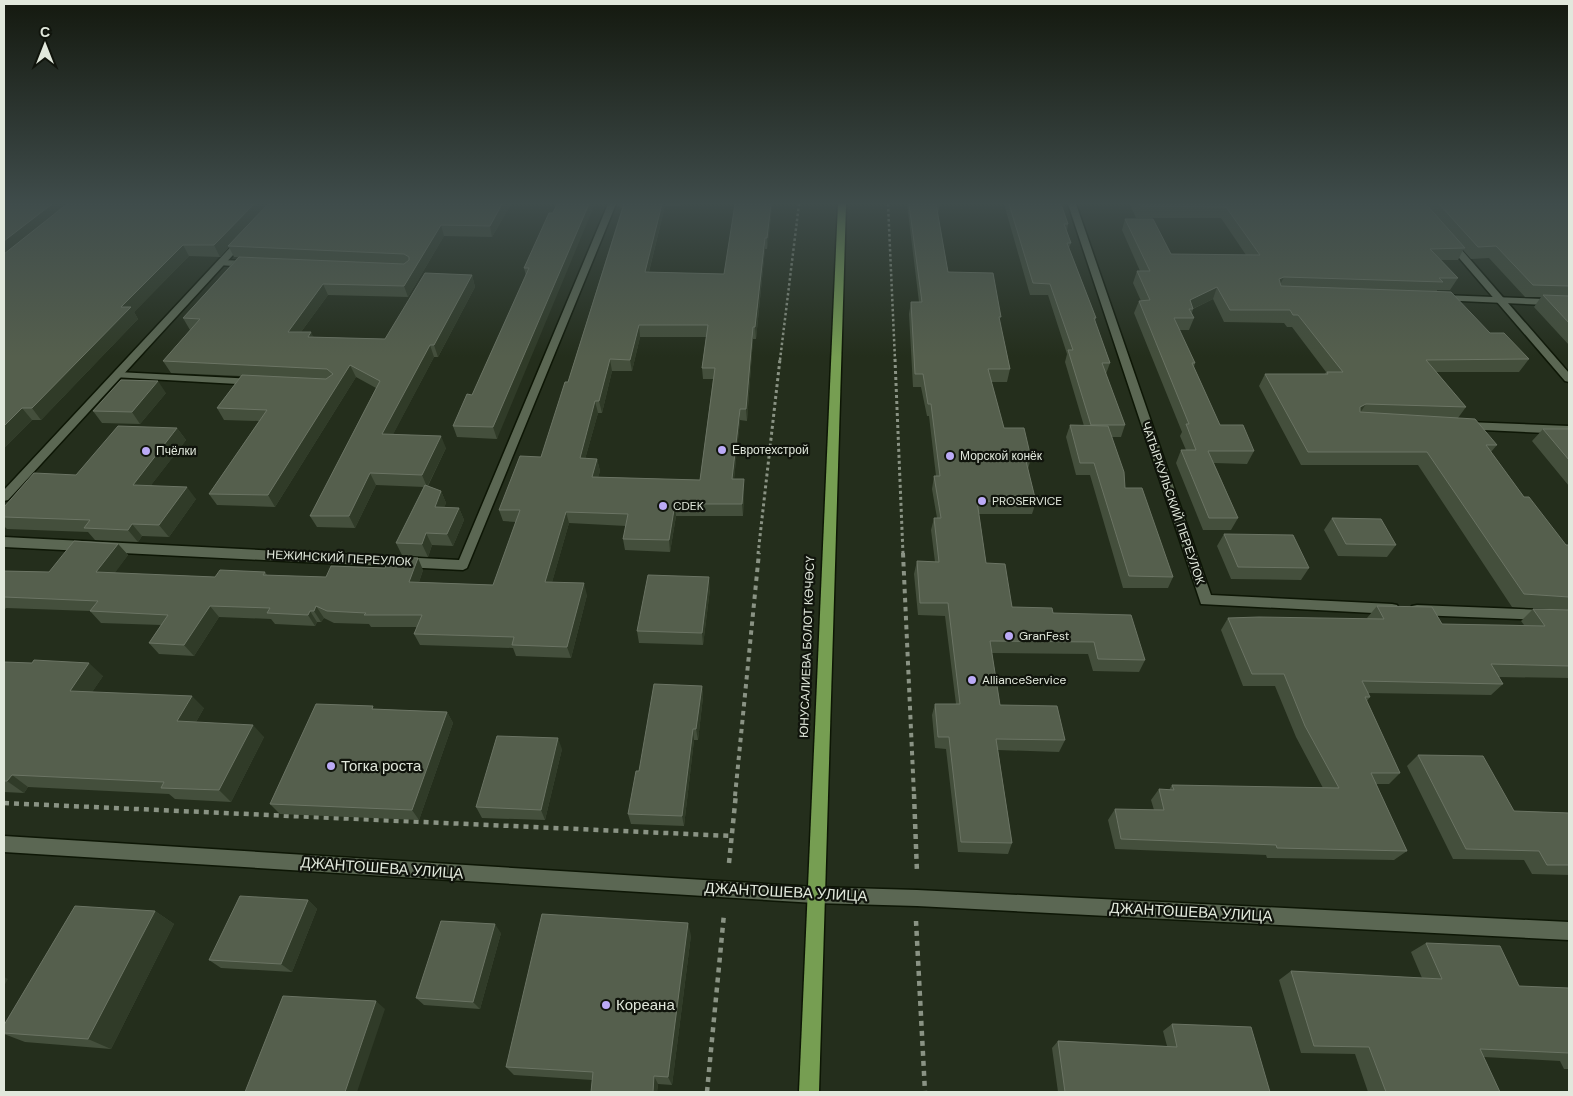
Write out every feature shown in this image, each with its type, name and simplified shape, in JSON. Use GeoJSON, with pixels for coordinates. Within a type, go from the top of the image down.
{"type":"FeatureCollection","features":[{"type":"Feature","properties":{"kind":"main road","name":"ЮНУСАЛИЕВА БОЛОТ КӨЧӨСҮ"},"geometry":{"type":"LineString","coordinates":[[808,1092],[840,255]]}},
{"type":"Feature","properties":{"kind":"street"},"geometry":{"type":"LineString","coordinates":[[4,497],[228,255]]}},
{"type":"Feature","properties":{"kind":"street","name":"НЕЖИНСКИЙ ПЕРЕУЛОК"},"geometry":{"type":"LineString","coordinates":[[4,542],[463,565],[591,255]]}},
{"type":"Feature","properties":{"kind":"street","name":"ЧАТЫРКУЛЬСКИЙ ПЕРЕУЛОК"},"geometry":{"type":"LineString","coordinates":[[1089,255],[1206,600],[1569,616]]}},
{"type":"Feature","properties":{"kind":"street"},"geometry":{"type":"LineString","coordinates":[[1461,255],[1569,379]]}},
{"type":"Feature","properties":{"kind":"street"},"geometry":{"type":"LineString","coordinates":[[221,263],[260,265]]}},
{"type":"Feature","properties":{"kind":"street"},"geometry":{"type":"LineString","coordinates":[[1433,298],[1569,303]]}},
{"type":"Feature","properties":{"kind":"street"},"geometry":{"type":"LineString","coordinates":[[117,375],[263,382]]}},
{"type":"Feature","properties":{"kind":"street"},"geometry":{"type":"LineString","coordinates":[[1454,426],[1569,430]]}},
{"type":"Feature","properties":{"kind":"street","name":"ДЖАНТОШЕВА УЛИЦА"},"geometry":{"type":"LineString","coordinates":[[4,844],[815,895],[917,898],[1569,931]]}},
{"type":"Feature","properties":{"kind":"path"},"geometry":{"type":"LineString","coordinates":[[729,863],[764,496],[793,255]]}},
{"type":"Feature","properties":{"kind":"path"},"geometry":{"type":"LineString","coordinates":[[890,255],[917,874]]}},
{"type":"Feature","properties":{"kind":"path"},"geometry":{"type":"LineString","coordinates":[[4,803],[732,836]]}},
{"type":"Feature","properties":{"kind":"path"},"geometry":{"type":"LineString","coordinates":[[707,1092],[724,913]]}},
{"type":"Feature","properties":{"kind":"path"},"geometry":{"type":"LineString","coordinates":[[916,920],[925,1092]]}},
{"type":"Feature","properties":{"kind":"building"},"geometry":{"type":"Polygon","coordinates":[[[4,255],[173,255],[121,307],[131,307],[32,408],[22,408],[4,426],[4,255]]]}},
{"type":"Feature","properties":{"kind":"building"},"geometry":{"type":"Polygon","coordinates":[[[406,255],[423,255],[404,286],[323,284],[288,332],[311,332],[308,337],[385,339],[425,273],[472,275],[434,345],[430,345],[382,434],[441,436],[422,475],[370,473],[349,516],[310,516],[380,381],[350,365],[268,495],[209,494],[267,410],[217,408],[242,375],[326,379],[333,374],[327,369],[163,361],[200,319],[183,318],[239,257],[404,264],[409,260],[409,257],[406,255]]]}},
{"type":"Feature","properties":{"kind":"building"},"geometry":{"type":"Polygon","coordinates":[[[530,255],[567,255],[493,427],[453,426],[467,394],[472,395],[529,268],[524,268],[530,255]]]}},
{"type":"Feature","properties":{"kind":"building"},"geometry":{"type":"Polygon","coordinates":[[[608,255],[649,255],[645,272],[724,274],[727,255],[763,255],[755,327],[753,327],[746,409],[740,409],[732,479],[744,479],[742,504],[675,504],[669,540],[623,539],[628,514],[566,512],[545,582],[584,583],[567,647],[512,645],[514,637],[414,634],[422,615],[364,615],[366,613],[327,611],[316,606],[314,611],[310,611],[308,615],[267,613],[270,608],[210,606],[184,645],[149,643],[168,615],[90,611],[98,601],[4,597],[4,571],[49,572],[74,541],[118,544],[96,572],[215,577],[220,570],[265,572],[263,575],[326,577],[331,566],[385,568],[390,557],[418,558],[409,582],[493,585],[520,510],[499,510],[520,456],[541,457],[565,382],[568,382],[608,255]],[[639,325],[630,360],[610,359],[599,401],[595,401],[580,458],[597,459],[592,477],[700,480],[715,368],[702,368],[708,325],[639,325]]]}},
{"type":"Feature","properties":{"kind":"building"},"geometry":{"type":"Polygon","coordinates":[[[916,255],[945,255],[948,272],[993,273],[1001,317],[999,317],[1010,369],[988,369],[1004,428],[1024,428],[1031,458],[1025,457],[1036,502],[977,501],[986,563],[1005,564],[1012,607],[1052,608],[1053,613],[1131,615],[1145,660],[1098,659],[1094,642],[990,641],[1000,705],[1057,706],[1065,740],[996,739],[1012,843],[961,842],[949,737],[938,737],[935,704],[960,704],[948,603],[920,603],[917,561],[939,562],[934,518],[941,518],[934,476],[940,476],[931,404],[928,404],[923,374],[915,374],[911,302],[922,302],[916,255]]]}},
{"type":"Feature","properties":{"kind":"building"},"geometry":{"type":"Polygon","coordinates":[[[1025,255],[1072,255],[1096,318],[1094,318],[1110,363],[1102,363],[1125,425],[1091,425],[1068,350],[1073,350],[1050,284],[1033,283],[1025,255]]]}},
{"type":"Feature","properties":{"kind":"building"},"geometry":{"type":"Polygon","coordinates":[[[1142,255],[1436,255],[1458,278],[1439,278],[1443,282],[1284,277],[1279,279],[1281,286],[1451,292],[1490,333],[1504,333],[1529,359],[1426,360],[1466,407],[1366,404],[1360,407],[1360,412],[1475,419],[1497,445],[1486,445],[1524,497],[1529,497],[1566,545],[1569,545],[1569,597],[1524,594],[1427,452],[1308,452],[1265,374],[1328,374],[1327,372],[1343,372],[1298,315],[1293,315],[1290,310],[1230,310],[1217,287],[1190,300],[1193,309],[1189,309],[1194,318],[1174,318],[1195,363],[1192,363],[1220,425],[1243,425],[1254,451],[1208,451],[1238,518],[1209,518],[1181,450],[1196,450],[1186,424],[1189,424],[1139,301],[1150,300],[1137,271],[1150,271],[1142,255]]]}},
{"type":"Feature","properties":{"kind":"building"},"geometry":{"type":"Polygon","coordinates":[[[1505,255],[1569,255],[1569,286],[1533,285],[1505,255]]]}},
{"type":"Feature","properties":{"kind":"building"},"geometry":{"type":"Polygon","coordinates":[[[1543,295],[1569,296],[1569,323],[1543,295]]]}},
{"type":"Feature","properties":{"kind":"building"},"geometry":{"type":"Polygon","coordinates":[[[121,380],[158,381],[132,412],[93,411],[121,380]]]}},
{"type":"Feature","properties":{"kind":"building"},"geometry":{"type":"Polygon","coordinates":[[[1070,425],[1108,426],[1124,472],[1125,488],[1142,488],[1173,577],[1129,576],[1094,463],[1080,463],[1070,425]]]}},
{"type":"Feature","properties":{"kind":"building"},"geometry":{"type":"Polygon","coordinates":[[[118,426],[177,428],[133,485],[187,487],[159,525],[132,524],[128,530],[84,528],[90,520],[4,517],[4,507],[34,473],[76,475],[118,426]]]}},
{"type":"Feature","properties":{"kind":"building"},"geometry":{"type":"Polygon","coordinates":[[[1543,429],[1569,429],[1569,460],[1543,429]]]}},
{"type":"Feature","properties":{"kind":"building"},"geometry":{"type":"Polygon","coordinates":[[[425,485],[441,491],[435,507],[459,508],[447,534],[426,533],[422,544],[396,543],[425,485]]]}},
{"type":"Feature","properties":{"kind":"building"},"geometry":{"type":"Polygon","coordinates":[[[1332,518],[1381,519],[1396,545],[1346,544],[1332,518]]]}},
{"type":"Feature","properties":{"kind":"building"},"geometry":{"type":"Polygon","coordinates":[[[1224,534],[1293,535],[1309,568],[1238,567],[1224,534]]]}},
{"type":"Feature","properties":{"kind":"building"},"geometry":{"type":"Polygon","coordinates":[[[648,575],[709,577],[702,633],[637,631],[648,575]]]}},
{"type":"Feature","properties":{"kind":"building"},"geometry":{"type":"Polygon","coordinates":[[[1377,606],[1432,607],[1442,624],[1545,626],[1533,609],[1569,610],[1569,666],[1491,664],[1503,684],[1362,681],[1370,697],[1365,697],[1400,773],[1371,773],[1407,851],[1277,848],[1276,845],[1121,839],[1115,809],[1164,810],[1159,789],[1174,790],[1172,785],[1339,788],[1305,726],[1284,674],[1252,674],[1228,618],[1384,619],[1377,606]]]}},
{"type":"Feature","properties":{"kind":"building"},"geometry":{"type":"Polygon","coordinates":[[[34,660],[89,663],[70,691],[192,696],[177,721],[253,725],[219,790],[161,788],[164,782],[12,775],[7,781],[4,781],[4,662],[32,663],[34,660]]]}},
{"type":"Feature","properties":{"kind":"building"},"geometry":{"type":"Polygon","coordinates":[[[654,684],[702,686],[696,729],[693,729],[682,816],[628,814],[636,771],[639,771],[654,684]]]}},
{"type":"Feature","properties":{"kind":"building"},"geometry":{"type":"Polygon","coordinates":[[[316,704],[373,706],[372,709],[447,712],[412,810],[270,804],[316,704]]]}},
{"type":"Feature","properties":{"kind":"building"},"geometry":{"type":"Polygon","coordinates":[[[497,736],[558,738],[541,810],[476,807],[497,736]]]}},
{"type":"Feature","properties":{"kind":"building"},"geometry":{"type":"Polygon","coordinates":[[[1418,755],[1483,756],[1514,811],[1569,813],[1569,865],[1547,865],[1539,851],[1466,849],[1418,755]]]}},
{"type":"Feature","properties":{"kind":"building"},"geometry":{"type":"Polygon","coordinates":[[[240,896],[308,900],[281,964],[209,960],[240,896]]]}},
{"type":"Feature","properties":{"kind":"building"},"geometry":{"type":"Polygon","coordinates":[[[75,906],[155,911],[88,1039],[4,1033],[4,1025],[75,906]]]}},
{"type":"Feature","properties":{"kind":"building","name":"Кореана"},"geometry":{"type":"Polygon","coordinates":[[[542,914],[688,923],[668,1077],[654,1076],[653,1092],[591,1092],[593,1072],[506,1067],[542,914]]]}},
{"type":"Feature","properties":{"kind":"building"},"geometry":{"type":"Polygon","coordinates":[[[441,921],[495,924],[473,1002],[416,998],[441,921]]]}},
{"type":"Feature","properties":{"kind":"building"},"geometry":{"type":"Polygon","coordinates":[[[1426,943],[1500,946],[1519,986],[1569,988],[1569,1053],[1480,1049],[1500,1092],[1386,1092],[1369,1047],[1314,1046],[1291,971],[1442,979],[1426,943]]]}},
{"type":"Feature","properties":{"kind":"building"},"geometry":{"type":"Polygon","coordinates":[[[283,996],[376,1001],[345,1092],[245,1092],[283,996]]]}},
{"type":"Feature","properties":{"kind":"building"},"geometry":{"type":"Polygon","coordinates":[[[1172,1024],[1251,1027],[1270,1092],[1065,1092],[1058,1041],[1177,1047],[1172,1024]]]}},
{"type":"Feature","properties":{"kind":"place","name":"Евротехстрой"},"geometry":{"type":"Point","coordinates":[722,450]}},
{"type":"Feature","properties":{"kind":"place","name":"Пчёлки"},"geometry":{"type":"Point","coordinates":[146,451]}},
{"type":"Feature","properties":{"kind":"place","name":"Морской конёк"},"geometry":{"type":"Point","coordinates":[950,456]}},
{"type":"Feature","properties":{"kind":"place","name":"PROSERVICE"},"geometry":{"type":"Point","coordinates":[982,501]}},
{"type":"Feature","properties":{"kind":"place","name":"CDEK"},"geometry":{"type":"Point","coordinates":[663,506]}},
{"type":"Feature","properties":{"kind":"place","name":"GranFest"},"geometry":{"type":"Point","coordinates":[1009,636]}},
{"type":"Feature","properties":{"kind":"place","name":"AllianceService"},"geometry":{"type":"Point","coordinates":[972,680]}},
{"type":"Feature","properties":{"kind":"place","name":"Тогка роста"},"geometry":{"type":"Point","coordinates":[331,766]}},
{"type":"Feature","properties":{"kind":"place","name":"Кореана"},"geometry":{"type":"Point","coordinates":[606,1005]}}]}
